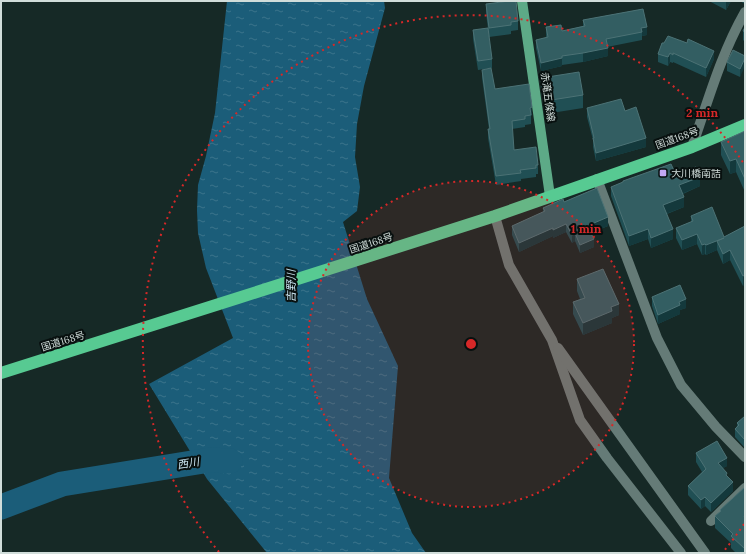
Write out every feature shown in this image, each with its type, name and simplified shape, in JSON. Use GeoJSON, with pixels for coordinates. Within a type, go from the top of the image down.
{"type":"FeatureCollection","features":[{"type":"Feature","properties":{"kind":"highway","name":"国道168号"},"geometry":{"type":"LineString","coordinates":[[1,373],[490,217],[692,147],[745,125]]}},
{"type":"Feature","properties":{"kind":"main road","name":"赤滝五條線"},"geometry":{"type":"LineString","coordinates":[[522,1],[550,196]]}},
{"type":"Feature","properties":{"kind":"street"},"geometry":{"type":"LineString","coordinates":[[692,147],[717,74],[745,12]]}},
{"type":"Feature","properties":{"kind":"street"},"geometry":{"type":"LineString","coordinates":[[597,179],[657,338],[681,384],[716,427],[744,453]]}},
{"type":"Feature","properties":{"kind":"street"},"geometry":{"type":"LineString","coordinates":[[490,217],[509,264],[552,340],[705,553]]}},
{"type":"Feature","properties":{"kind":"street"},"geometry":{"type":"LineString","coordinates":[[552,340],[564,379],[580,420],[607,458],[681,553]]}},
{"type":"Feature","properties":{"kind":"street"},"geometry":{"type":"LineString","coordinates":[[711,521],[745,488]]}},
{"type":"Feature","properties":{"kind":"water","name":"吉野川"},"geometry":{"type":"Polygon","coordinates":[[[227,1],[384,1],[385,8],[364,86],[357,124],[355,157],[360,187],[357,211],[343,222],[367,299],[398,366],[389,478],[412,533],[426,553],[267,553],[207,479],[149,384],[233,338],[206,268],[198,233],[197,210],[198,185],[215,113],[227,1]]]}},
{"type":"Feature","properties":{"kind":"building"},"geometry":{"type":"Polygon","coordinates":[[[516,1],[518,21],[511,22],[511,25],[489,28],[486,4],[516,1]]]}},
{"type":"Feature","properties":{"kind":"building"},"geometry":{"type":"Polygon","coordinates":[[[643,9],[647,27],[641,28],[642,32],[606,39],[608,48],[562,56],[562,58],[541,63],[536,40],[548,37],[546,27],[561,25],[562,31],[585,26],[583,20],[643,9]]]}},
{"type":"Feature","properties":{"kind":"building"},"geometry":{"type":"Polygon","coordinates":[[[488,28],[492,59],[478,61],[473,30],[488,28]]]}},
{"type":"Feature","properties":{"kind":"building"},"geometry":{"type":"Polygon","coordinates":[[[668,36],[687,43],[688,39],[714,51],[706,68],[673,53],[673,55],[670,53],[668,57],[658,54],[662,43],[664,43],[668,36]]]}},
{"type":"Feature","properties":{"kind":"building"},"geometry":{"type":"Polygon","coordinates":[[[733,50],[745,56],[740,69],[727,62],[733,50]]]}},
{"type":"Feature","properties":{"kind":"building"},"geometry":{"type":"Polygon","coordinates":[[[491,68],[495,89],[529,84],[532,107],[530,108],[531,115],[525,116],[525,119],[512,121],[514,150],[536,147],[538,165],[536,165],[536,168],[520,170],[521,173],[496,176],[488,129],[490,129],[482,70],[491,68]]]}},
{"type":"Feature","properties":{"kind":"building"},"geometry":{"type":"Polygon","coordinates":[[[579,72],[583,95],[545,101],[541,78],[579,72]]]}},
{"type":"Feature","properties":{"kind":"building"},"geometry":{"type":"Polygon","coordinates":[[[621,99],[625,111],[636,107],[646,138],[596,153],[587,108],[621,99]]]}},
{"type":"Feature","properties":{"kind":"building"},"geometry":{"type":"Polygon","coordinates":[[[745,131],[745,179],[736,159],[730,161],[721,142],[745,131]]]}},
{"type":"Feature","properties":{"kind":"building"},"geometry":{"type":"Polygon","coordinates":[[[671,164],[676,175],[696,167],[700,177],[679,185],[684,197],[663,205],[673,229],[651,238],[648,229],[629,236],[611,187],[623,181],[671,164]]]}},
{"type":"Feature","properties":{"kind":"building"},"geometry":{"type":"Polygon","coordinates":[[[597,188],[608,217],[587,226],[594,239],[580,245],[575,233],[572,235],[566,224],[519,243],[512,226],[545,211],[543,208],[563,199],[564,202],[597,188]]]}},
{"type":"Feature","properties":{"kind":"building"},"geometry":{"type":"Polygon","coordinates":[[[712,207],[724,237],[745,226],[745,275],[743,276],[730,250],[723,254],[717,241],[724,238],[706,245],[702,245],[697,234],[682,240],[676,228],[693,221],[691,216],[712,207]]]}},
{"type":"Feature","properties":{"kind":"building"},"geometry":{"type":"Polygon","coordinates":[[[603,269],[619,304],[611,307],[612,311],[583,323],[573,302],[585,298],[577,279],[603,269]]]}},
{"type":"Feature","properties":{"kind":"building"},"geometry":{"type":"Polygon","coordinates":[[[680,285],[686,299],[679,302],[680,305],[658,315],[652,297],[680,285]]]}},
{"type":"Feature","properties":{"kind":"building"},"geometry":{"type":"Polygon","coordinates":[[[745,416],[745,440],[735,429],[739,425],[737,423],[745,416]]]}},
{"type":"Feature","properties":{"kind":"building"},"geometry":{"type":"Polygon","coordinates":[[[717,441],[727,458],[718,463],[733,482],[711,503],[705,497],[701,500],[688,486],[706,469],[696,453],[717,441]]]}},
{"type":"Feature","properties":{"kind":"building"},"geometry":{"type":"Polygon","coordinates":[[[745,487],[745,549],[731,536],[733,534],[715,516],[745,487]]]}},
{"type":"Feature","properties":{"kind":"waterway","name":"西川"},"geometry":{"type":"LineString","coordinates":[[1,507],[62,484],[210,460],[230,461]]}},
{"type":"Feature","properties":{"kind":"place","name":"大川橋南詰"},"geometry":{"type":"Point","coordinates":[663,173]}}]}
